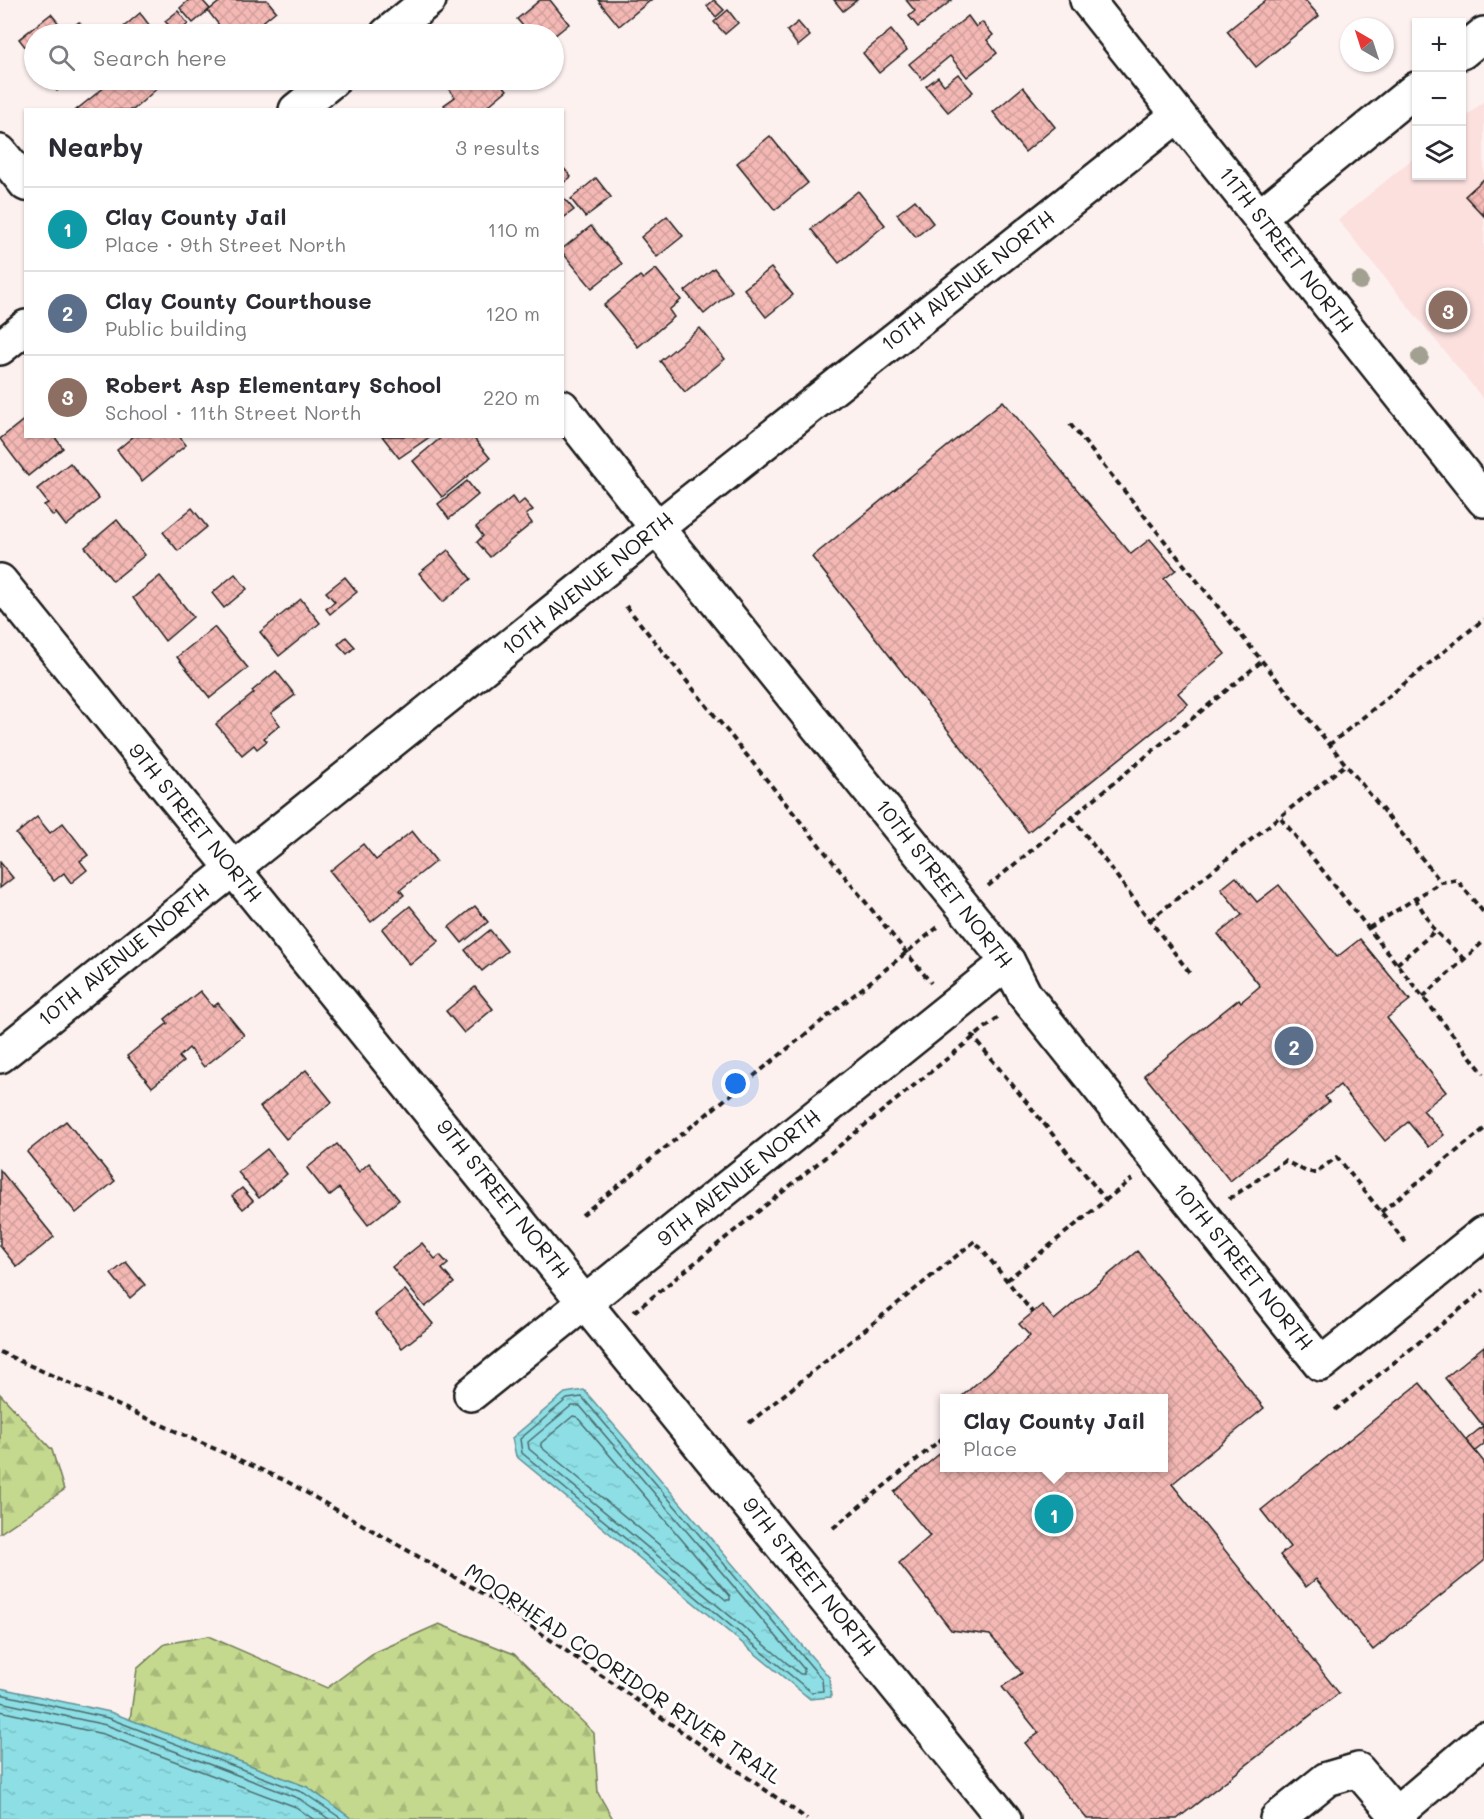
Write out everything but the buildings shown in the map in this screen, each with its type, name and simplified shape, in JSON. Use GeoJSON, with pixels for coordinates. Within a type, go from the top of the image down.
{"type":"FeatureCollection","features":[{"type":"Feature","properties":{"kind":"street"},"geometry":{"type":"LineString","coordinates":[[399,24],[429,0]]}},
{"type":"Feature","properties":{"kind":"street","name":"11TH STREET NORTH"},"geometry":{"type":"LineString","coordinates":[[1087,0],[1484,500]]}},
{"type":"Feature","properties":{"kind":"street"},"geometry":{"type":"LineString","coordinates":[[1466,48],[1484,34]]}},
{"type":"Feature","properties":{"kind":"street"},"geometry":{"type":"LineString","coordinates":[[1260,216],[1412,92]]}},
{"type":"Feature","properties":{"kind":"street","name":"10TH AVENUE NORTH"},"geometry":{"type":"LineString","coordinates":[[0,1056],[657,528],[1178,115]]}},
{"type":"Feature","properties":{"kind":"street"},"geometry":{"type":"LineString","coordinates":[[0,152],[24,182]]}},
{"type":"Feature","properties":{"kind":"street"},"geometry":{"type":"LineString","coordinates":[[0,348],[24,329]]}},
{"type":"Feature","properties":{"kind":"street","name":"10TH STREET NORTH"},"geometry":{"type":"LineString","coordinates":[[564,410],[1008,962],[1025,995],[1321,1364],[1484,1233]]}},
{"type":"Feature","properties":{"kind":"street","name":"9TH STREET NORTH"},"geometry":{"type":"LineString","coordinates":[[0,581],[231,869],[610,1331],[1004,1819]]}},
{"type":"Feature","properties":{"kind":"street","name":"9TH AVENUE NORTH"},"geometry":{"type":"LineString","coordinates":[[471,1394],[1008,962]]}},
{"type":"Feature","properties":{"kind":"street"},"geometry":{"type":"LineString","coordinates":[[1277,1819],[1327,1779],[1358,1770],[1398,1816],[1484,1739]]}},
{"type":"Feature","properties":{"kind":"path"},"geometry":{"type":"LineString","coordinates":[[1070,424],[1441,882]]}},
{"type":"Feature","properties":{"kind":"path"},"geometry":{"type":"LineString","coordinates":[[626,606],[1106,1200]]}},
{"type":"Feature","properties":{"kind":"path"},"geometry":{"type":"LineString","coordinates":[[1329,745],[1484,619]]}},
{"type":"Feature","properties":{"kind":"path"},"geometry":{"type":"LineString","coordinates":[[582,1215],[905,952],[964,907],[1261,662]]}},
{"type":"Feature","properties":{"kind":"path"},"geometry":{"type":"LineString","coordinates":[[1150,920],[1345,765]]}},
{"type":"Feature","properties":{"kind":"path"},"geometry":{"type":"LineString","coordinates":[[1072,817],[1192,976]]}},
{"type":"Feature","properties":{"kind":"path"},"geometry":{"type":"LineString","coordinates":[[1281,818],[1484,1074]]}},
{"type":"Feature","properties":{"kind":"path"},"geometry":{"type":"LineString","coordinates":[[1369,928],[1441,882],[1457,880],[1484,913]]}},
{"type":"Feature","properties":{"kind":"path"},"geometry":{"type":"LineString","coordinates":[[1415,898],[1435,931],[1464,959]]}},
{"type":"Feature","properties":{"kind":"path"},"geometry":{"type":"LineString","coordinates":[[1397,964],[1435,931]]}},
{"type":"Feature","properties":{"kind":"path"},"geometry":{"type":"LineString","coordinates":[[1423,997],[1484,941]]}},
{"type":"Feature","properties":{"kind":"path"},"geometry":{"type":"LineString","coordinates":[[610,1331],[1025,995]]}},
{"type":"Feature","properties":{"kind":"path"},"geometry":{"type":"LineString","coordinates":[[1381,1212],[1484,1129]]}},
{"type":"Feature","properties":{"kind":"path"},"geometry":{"type":"LineString","coordinates":[[1223,1200],[1230,1199],[1285,1161],[1305,1171],[1315,1173],[1337,1157],[1407,1244]]}},
{"type":"Feature","properties":{"kind":"path"},"geometry":{"type":"LineString","coordinates":[[1006,1280],[1156,1159]]}},
{"type":"Feature","properties":{"kind":"path"},"geometry":{"type":"LineString","coordinates":[[749,1423],[975,1241],[1033,1313]]}},
{"type":"Feature","properties":{"kind":"path"},"geometry":{"type":"LineString","coordinates":[[1335,1410],[1484,1290]]}},
{"type":"Feature","properties":{"kind":"path","name":"MOORHEAD COORIDOR RIVER TRAIL"},"geometry":{"type":"LineString","coordinates":[[0,1352],[286,1480],[489,1596],[807,1819]]}},
{"type":"Feature","properties":{"kind":"path"},"geometry":{"type":"LineString","coordinates":[[833,1528],[940,1441]]}},
{"type":"Feature","properties":{"kind":"shaded area"},"geometry":{"type":"Polygon","coordinates":[[[1484,101],[1484,400],[1338,220],[1412,159],[1412,180],[1466,180],[1466,117],[1484,101]]]}},
{"type":"Feature","properties":{"kind":"green space"},"geometry":{"type":"Polygon","coordinates":[[[0,1394],[52,1450],[64,1490],[0,1533],[0,1394]]]}},
{"type":"Feature","properties":{"kind":"green space"},"geometry":{"type":"Polygon","coordinates":[[[439,1624],[514,1654],[594,1733],[598,1793],[613,1819],[352,1819],[307,1787],[130,1720],[137,1669],[165,1644],[208,1636],[327,1688],[376,1652],[439,1624]]]}},
{"type":"Feature","properties":{"kind":"water"},"geometry":{"type":"Polygon","coordinates":[[[584,1390],[829,1677],[831,1697],[810,1699],[516,1456],[512,1438],[565,1393],[584,1390]]]}},
{"type":"Feature","properties":{"kind":"water"},"geometry":{"type":"Polygon","coordinates":[[[0,1688],[110,1712],[307,1787],[352,1819],[0,1819],[0,1688]]]}},
{"type":"Feature","properties":{"kind":"place","name":"Robert Asp Elementary School"},"geometry":{"type":"Point","coordinates":[1448,310]}},
{"type":"Feature","properties":{"kind":"place","name":"Clay County Courthouse"},"geometry":{"type":"Point","coordinates":[1294,1046]}},
{"type":"Feature","properties":{"kind":"place","name":"Clay County Jail"},"geometry":{"type":"Point","coordinates":[1054,1514]}}]}
